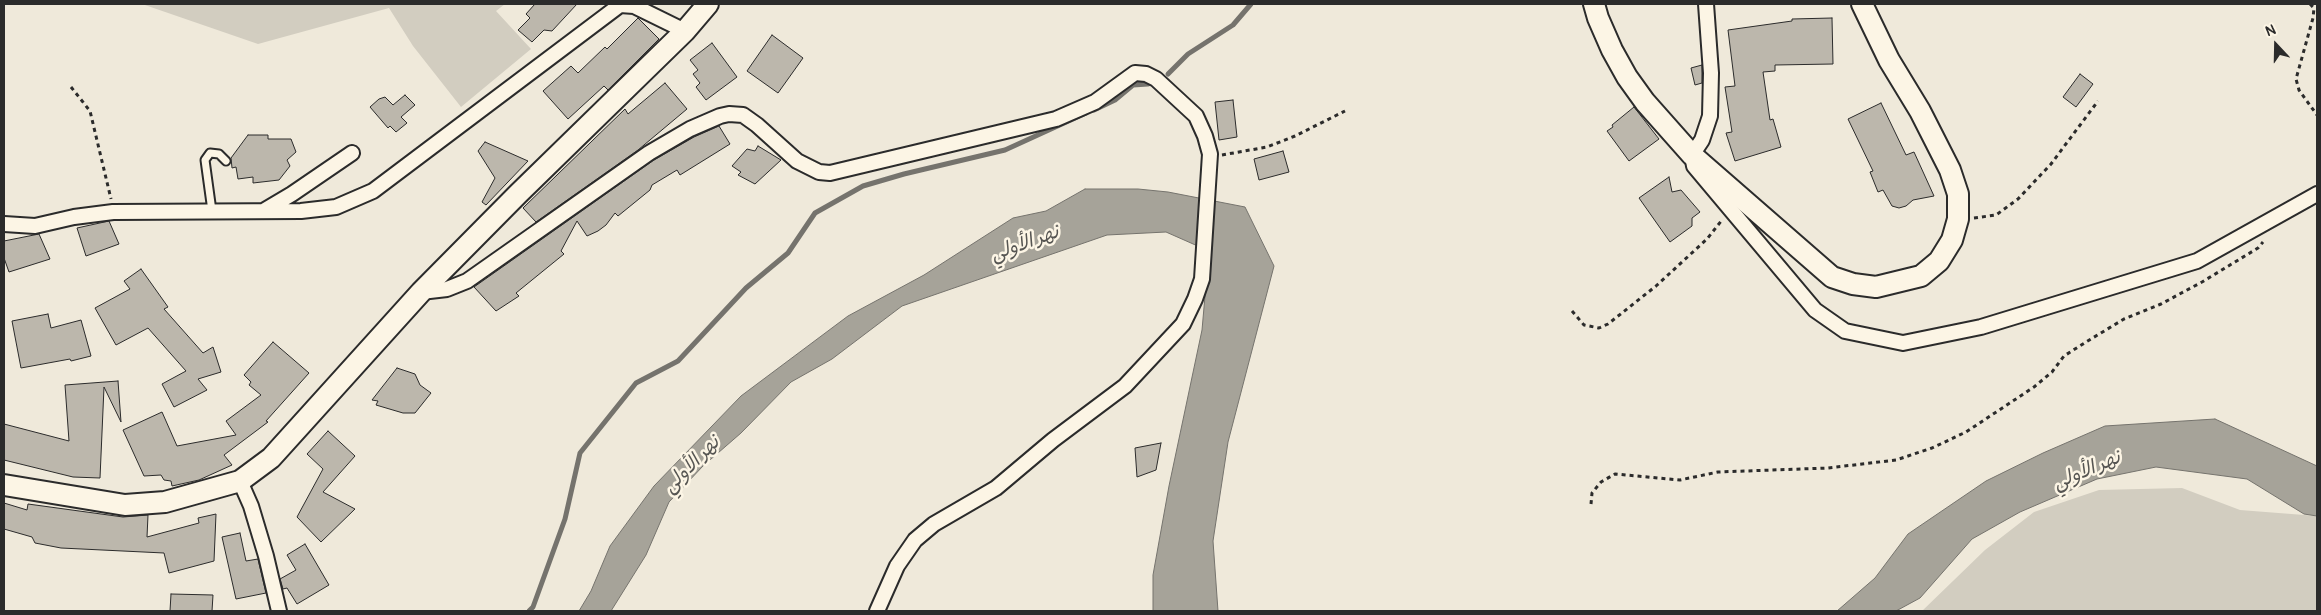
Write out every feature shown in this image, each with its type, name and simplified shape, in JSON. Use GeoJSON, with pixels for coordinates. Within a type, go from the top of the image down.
{"type":"FeatureCollection","features":[{"type":"Feature","properties":{"kind":"main road"},"geometry":{"type":"LineString","coordinates":[[4,485],[90,501],[125,505],[165,502],[240,481],[278,451],[421,292],[685,31],[708,4]]}},
{"type":"Feature","properties":{"kind":"main road"},"geometry":{"type":"LineString","coordinates":[[1594,4],[1598,18],[1627,78],[1645,102],[1692,155],[1832,277],[1853,284],[1876,287],[1921,276],[1939,261],[1952,240],[1958,220],[1958,194],[1950,170],[1920,112],[1889,60],[1862,4]]}},
{"type":"Feature","properties":{"kind":"street"},"geometry":{"type":"LineString","coordinates":[[1706,4],[1711,72],[1710,116],[1702,140],[1692,155],[1694,166],[1815,310],[1845,330],[1902,343],[1981,327],[2197,261],[2317,194]]}},
{"type":"Feature","properties":{"kind":"street"},"geometry":{"type":"LineString","coordinates":[[4,224],[35,226],[82,215],[113,212],[324,209],[350,202],[366,194],[620,5],[634,6],[685,31]]}},
{"type":"Feature","properties":{"kind":"street"},"geometry":{"type":"LineString","coordinates":[[421,292],[447,289],[467,281],[649,153],[690,129],[729,114],[743,115],[750,119],[797,161],[810,169],[830,173],[1056,119],[1095,102],[1135,73],[1146,74],[1156,80],[1196,116],[1205,136],[1210,154],[1202,279],[1183,324],[1125,386],[1053,440],[996,488],[934,524],[915,540],[897,566],[877,611]]}},
{"type":"Feature","properties":{"kind":"street"},"geometry":{"type":"LineString","coordinates":[[263,211],[292,194],[352,152]]}},
{"type":"Feature","properties":{"kind":"street"},"geometry":{"type":"LineString","coordinates":[[240,481],[251,506],[266,556],[279,611]]}},
{"type":"Feature","properties":{"kind":"lane"},"geometry":{"type":"LineString","coordinates":[[212,211],[205,160],[210,153],[219,154],[226,161]]}},
{"type":"Feature","properties":{"kind":"path"},"geometry":{"type":"LineString","coordinates":[[2310,4],[2314,8],[2313,18],[2296,79],[2299,90],[2317,115]]}},
{"type":"Feature","properties":{"kind":"path"},"geometry":{"type":"LineString","coordinates":[[71,86],[90,112],[110,185],[113,212]]}},
{"type":"Feature","properties":{"kind":"path"},"geometry":{"type":"LineString","coordinates":[[1958,220],[1996,215],[2018,199],[2051,164],[2098,101]]}},
{"type":"Feature","properties":{"kind":"path"},"geometry":{"type":"LineString","coordinates":[[1210,154],[1219,156],[1237,154],[1267,147],[1295,136],[1345,111]]}},
{"type":"Feature","properties":{"kind":"path"},"geometry":{"type":"LineString","coordinates":[[1572,311],[1584,325],[1599,328],[1608,324],[1656,286],[1707,239],[1729,209]]}},
{"type":"Feature","properties":{"kind":"path"},"geometry":{"type":"LineString","coordinates":[[1591,504],[1592,493],[1602,482],[1615,474],[1680,480],[1718,472],[1828,468],[1896,460],[1932,448],[1966,432],[2027,392],[2052,372],[2064,356],[2086,342],[2124,319],[2162,304],[2258,248],[2266,239],[2263,225]]}},
{"type":"Feature","properties":{"kind":"shaded area"},"geometry":{"type":"Polygon","coordinates":[[[142,4],[505,4],[496,11],[531,49],[461,107],[413,46],[389,8],[258,44],[142,4]]]}},
{"type":"Feature","properties":{"kind":"shaded area"},"geometry":{"type":"Polygon","coordinates":[[[2182,488],[2240,510],[2317,516],[2317,611],[1922,611],[1985,550],[2034,512],[2099,490],[2182,488]]]}},
{"type":"Feature","properties":{"kind":"water","name":"نهر الأولي"},"geometry":{"type":"Polygon","coordinates":[[[1085,189],[1138,189],[1168,192],[1245,207],[1274,266],[1228,442],[1213,541],[1218,611],[1153,611],[1153,575],[1169,486],[1202,330],[1209,251],[1166,232],[1107,235],[902,306],[832,359],[791,382],[741,433],[703,466],[669,502],[646,555],[611,611],[579,611],[591,591],[610,546],[654,486],[741,396],[848,316],[924,275],[1013,218],[1046,211],[1085,189]]]}},
{"type":"Feature","properties":{"kind":"water","name":"نهر الأولي"},"geometry":{"type":"Polygon","coordinates":[[[2215,419],[2317,466],[2317,516],[2304,514],[2247,479],[2156,467],[2097,479],[2020,512],[1972,539],[1920,598],[1896,611],[1837,611],[1875,578],[1908,534],[1986,481],[2043,453],[2105,426],[2215,419]]]}},
{"type":"Feature","properties":{"kind":"building"},"geometry":{"type":"Polygon","coordinates":[[[535,4],[577,4],[552,31],[544,30],[532,42],[518,30],[530,18],[526,14],[535,4]]]}},
{"type":"Feature","properties":{"kind":"building"},"geometry":{"type":"Polygon","coordinates":[[[638,18],[659,39],[608,90],[604,86],[568,119],[543,91],[571,66],[578,73],[605,47],[607,49],[638,18]]]}},
{"type":"Feature","properties":{"kind":"building"},"geometry":{"type":"Polygon","coordinates":[[[1832,18],[1833,64],[1775,65],[1775,71],[1763,72],[1770,120],[1773,119],[1781,147],[1735,161],[1726,133],[1732,132],[1725,87],[1735,86],[1728,30],[1792,21],[1792,19],[1832,18]]]}},
{"type":"Feature","properties":{"kind":"building"},"geometry":{"type":"Polygon","coordinates":[[[772,35],[803,58],[778,93],[747,71],[772,35]]]}},
{"type":"Feature","properties":{"kind":"building"},"geometry":{"type":"Polygon","coordinates":[[[712,43],[737,77],[706,100],[696,87],[700,83],[693,74],[698,70],[690,60],[712,43]]]}},
{"type":"Feature","properties":{"kind":"building"},"geometry":{"type":"Polygon","coordinates":[[[1702,65],[1702,83],[1695,85],[1691,68],[1702,65]]]}},
{"type":"Feature","properties":{"kind":"building"},"geometry":{"type":"Polygon","coordinates":[[[2080,74],[2093,84],[2076,107],[2063,97],[2080,74]]]}},
{"type":"Feature","properties":{"kind":"building"},"geometry":{"type":"Polygon","coordinates":[[[665,83],[687,109],[638,150],[536,222],[523,208],[625,109],[628,114],[665,83]]]}},
{"type":"Feature","properties":{"kind":"building"},"geometry":{"type":"Polygon","coordinates":[[[405,95],[415,105],[401,117],[407,123],[396,132],[390,126],[388,128],[370,107],[379,99],[385,97],[393,105],[405,95]]]}},
{"type":"Feature","properties":{"kind":"building"},"geometry":{"type":"Polygon","coordinates":[[[1233,100],[1237,137],[1219,140],[1215,102],[1233,100]]]}},
{"type":"Feature","properties":{"kind":"building"},"geometry":{"type":"Polygon","coordinates":[[[1881,103],[1906,155],[1914,152],[1934,196],[1913,200],[1906,206],[1899,208],[1892,206],[1883,190],[1878,192],[1870,172],[1873,171],[1848,119],[1881,103]]]}},
{"type":"Feature","properties":{"kind":"building"},"geometry":{"type":"Polygon","coordinates":[[[1634,107],[1659,139],[1629,161],[1607,131],[1634,107]]]}},
{"type":"Feature","properties":{"kind":"building"},"geometry":{"type":"Polygon","coordinates":[[[719,126],[730,144],[680,175],[677,170],[652,185],[650,190],[618,216],[615,213],[606,225],[598,231],[587,236],[577,221],[561,251],[564,254],[516,293],[519,296],[496,311],[474,287],[654,160],[694,137],[719,126]]]}},
{"type":"Feature","properties":{"kind":"building"},"geometry":{"type":"Polygon","coordinates":[[[248,135],[268,135],[268,139],[291,139],[296,152],[287,160],[290,166],[279,180],[253,183],[253,177],[238,179],[236,167],[232,168],[231,158],[248,135]]]}},
{"type":"Feature","properties":{"kind":"building"},"geometry":{"type":"Polygon","coordinates":[[[485,142],[528,161],[486,205],[482,202],[495,178],[478,151],[485,142]]]}},
{"type":"Feature","properties":{"kind":"building"},"geometry":{"type":"Polygon","coordinates":[[[758,146],[781,160],[755,184],[738,175],[741,172],[732,166],[747,149],[755,151],[758,146]]]}},
{"type":"Feature","properties":{"kind":"building"},"geometry":{"type":"Polygon","coordinates":[[[1283,151],[1289,172],[1259,180],[1254,159],[1283,151]]]}},
{"type":"Feature","properties":{"kind":"building"},"geometry":{"type":"Polygon","coordinates":[[[1669,177],[1672,192],[1681,190],[1700,212],[1692,218],[1692,226],[1670,242],[1639,198],[1669,177]]]}},
{"type":"Feature","properties":{"kind":"building"},"geometry":{"type":"Polygon","coordinates":[[[109,221],[119,244],[86,256],[77,228],[109,221]]]}},
{"type":"Feature","properties":{"kind":"building"},"geometry":{"type":"Polygon","coordinates":[[[39,234],[50,259],[9,272],[4,258],[4,241],[39,234]]]}},
{"type":"Feature","properties":{"kind":"building"},"geometry":{"type":"Polygon","coordinates":[[[141,269],[168,307],[164,309],[203,353],[213,347],[221,372],[198,379],[207,390],[174,407],[162,384],[186,371],[148,328],[116,345],[95,308],[130,289],[124,281],[141,269]]]}},
{"type":"Feature","properties":{"kind":"building"},"geometry":{"type":"Polygon","coordinates":[[[48,314],[51,328],[81,320],[91,356],[71,361],[70,359],[21,368],[12,321],[48,314]]]}},
{"type":"Feature","properties":{"kind":"building"},"geometry":{"type":"Polygon","coordinates":[[[273,342],[309,373],[266,421],[268,422],[224,455],[232,465],[199,480],[172,486],[171,481],[164,480],[161,475],[144,476],[123,430],[162,412],[177,446],[236,435],[226,421],[261,395],[249,385],[251,382],[244,375],[273,342]]]}},
{"type":"Feature","properties":{"kind":"building"},"geometry":{"type":"Polygon","coordinates":[[[397,368],[415,374],[420,385],[431,393],[415,413],[403,413],[376,405],[378,401],[372,400],[397,368]]]}},
{"type":"Feature","properties":{"kind":"building"},"geometry":{"type":"Polygon","coordinates":[[[118,381],[121,422],[104,387],[100,478],[73,477],[4,460],[4,424],[69,441],[65,385],[118,381]]]}},
{"type":"Feature","properties":{"kind":"building"},"geometry":{"type":"Polygon","coordinates":[[[328,431],[355,456],[323,492],[355,509],[321,542],[297,517],[323,469],[307,454],[328,431]]]}},
{"type":"Feature","properties":{"kind":"building"},"geometry":{"type":"Polygon","coordinates":[[[1161,443],[1156,470],[1137,477],[1135,448],[1161,443]]]}},
{"type":"Feature","properties":{"kind":"building"},"geometry":{"type":"Polygon","coordinates":[[[4,503],[27,510],[28,504],[123,517],[148,515],[147,537],[199,523],[198,518],[216,514],[214,561],[169,573],[164,553],[61,548],[35,543],[32,537],[4,529],[4,503]]]}},
{"type":"Feature","properties":{"kind":"building"},"geometry":{"type":"Polygon","coordinates":[[[240,533],[246,561],[258,559],[266,593],[236,599],[222,537],[240,533]]]}},
{"type":"Feature","properties":{"kind":"building"},"geometry":{"type":"Polygon","coordinates":[[[305,544],[329,585],[297,604],[287,588],[283,589],[280,579],[296,570],[287,555],[305,544]]]}},
{"type":"Feature","properties":{"kind":"building"},"geometry":{"type":"Polygon","coordinates":[[[171,594],[213,595],[212,611],[170,611],[171,594]]]}},
{"type":"Feature","properties":{"kind":"waterway"},"geometry":{"type":"LineString","coordinates":[[1168,74],[1188,54],[1233,25],[1251,4]]}},
{"type":"Feature","properties":{"kind":"waterway"},"geometry":{"type":"LineString","coordinates":[[1094,110],[1115,100],[1133,85],[1148,84]]}},
{"type":"Feature","properties":{"kind":"waterway"},"geometry":{"type":"LineString","coordinates":[[529,611],[533,607],[565,519],[580,453],[636,383],[678,361],[746,288],[788,253],[815,213],[863,186],[904,174],[1005,150],[1086,113]]}}]}
